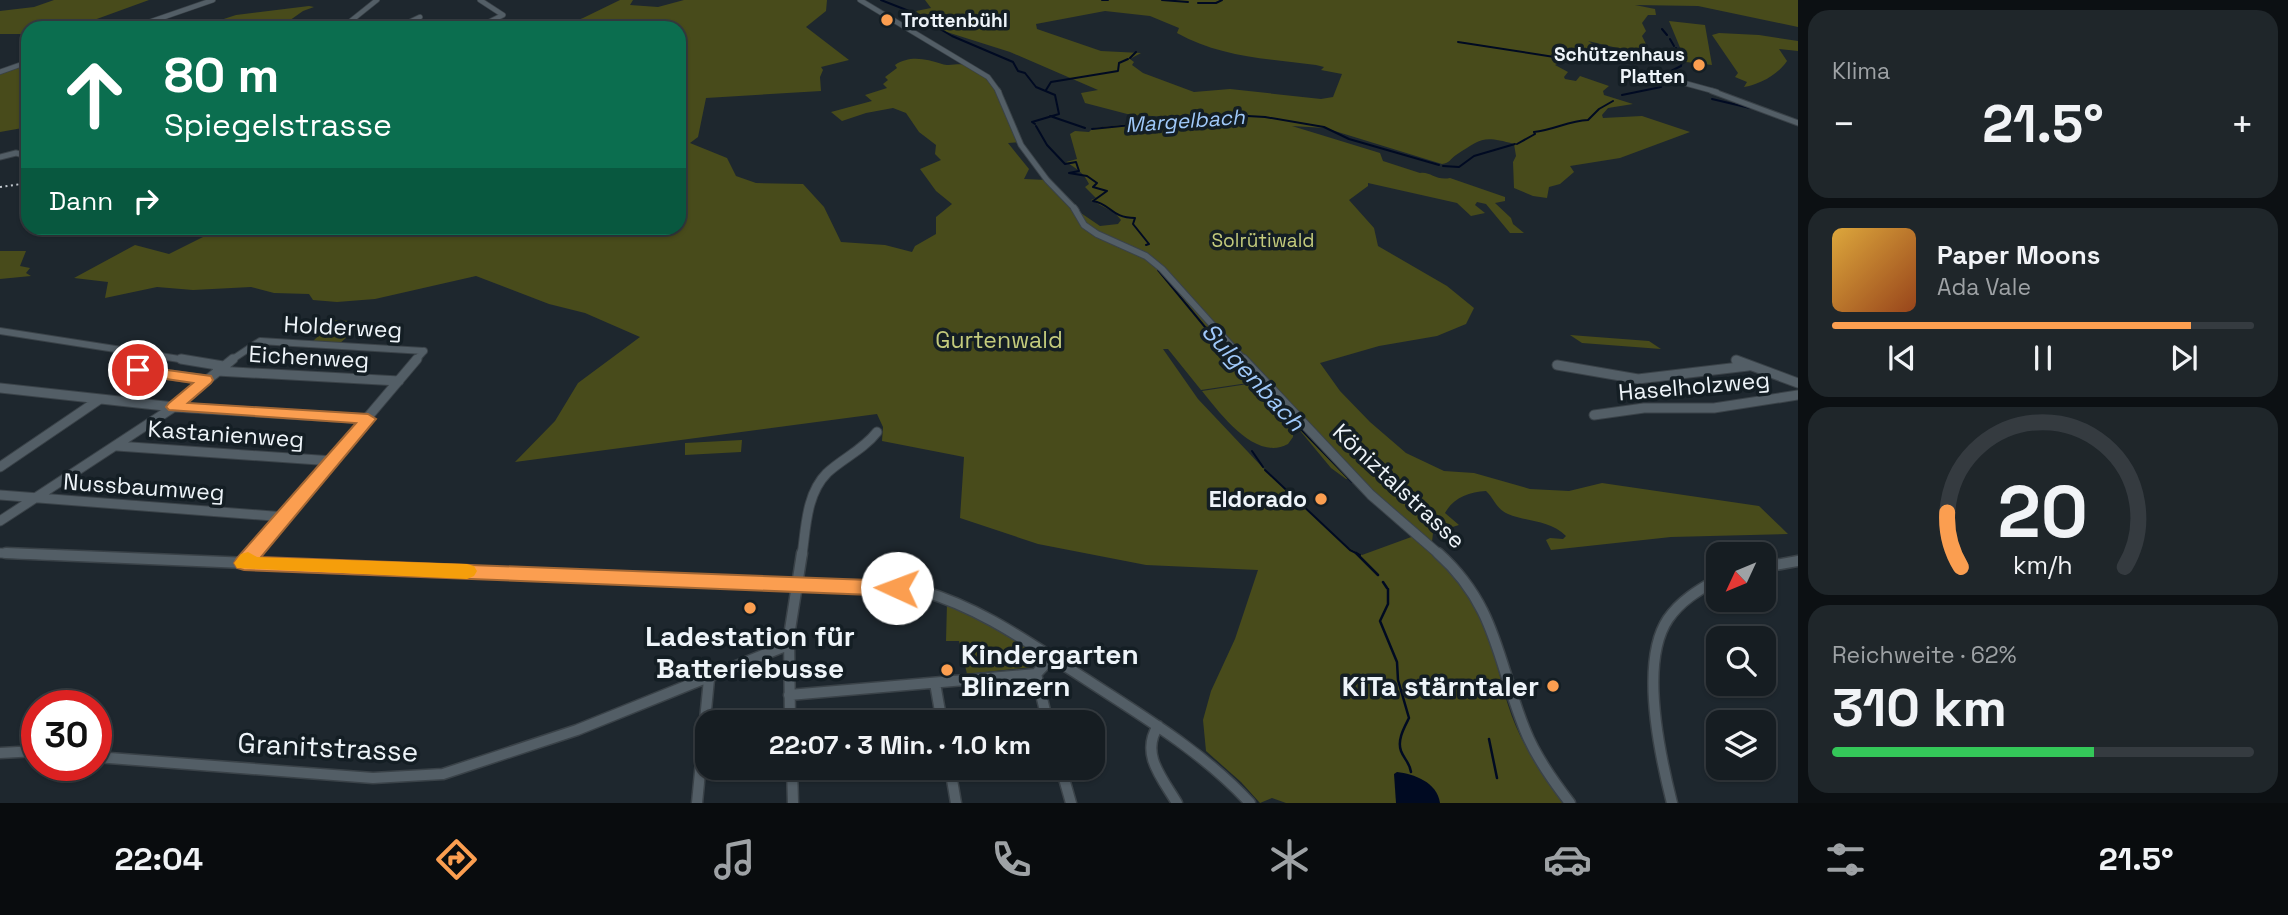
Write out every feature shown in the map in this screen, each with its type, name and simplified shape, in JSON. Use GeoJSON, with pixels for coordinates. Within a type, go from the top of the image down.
{"type":"FeatureCollection","features":[{"type":"Feature","properties":{"kind":"street"},"geometry":{"type":"LineString","coordinates":[[152,21],[213,0]]}},
{"type":"Feature","properties":{"kind":"street"},"geometry":{"type":"LineString","coordinates":[[351,21],[377,0]]}},
{"type":"Feature","properties":{"kind":"street"},"geometry":{"type":"LineString","coordinates":[[480,0],[503,15],[491,21]]}},
{"type":"Feature","properties":{"kind":"street","name":"Köniztalstrasse"},"geometry":{"type":"LineString","coordinates":[[860,0],[988,77],[996,86],[1021,145],[1038,170],[1075,209],[1084,225],[1104,238],[1146,256],[1162,269],[1210,324],[1371,495],[1459,572],[1489,620],[1525,731],[1551,778],[1570,803]]}},
{"type":"Feature","properties":{"kind":"street"},"geometry":{"type":"LineString","coordinates":[[411,21],[419,17]]}},
{"type":"Feature","properties":{"kind":"street"},"geometry":{"type":"LineString","coordinates":[[0,72],[21,64]]}},
{"type":"Feature","properties":{"kind":"street"},"geometry":{"type":"LineString","coordinates":[[1666,78],[1716,92],[1798,124]]}},
{"type":"Feature","properties":{"kind":"street"},"geometry":{"type":"LineString","coordinates":[[0,157],[21,154]]}},
{"type":"Feature","properties":{"kind":"street","name":"Eichenweg"},"geometry":{"type":"LineString","coordinates":[[0,331],[220,368],[399,382]]}},
{"type":"Feature","properties":{"kind":"street","name":"Holderweg"},"geometry":{"type":"LineString","coordinates":[[220,368],[260,341],[424,351],[399,382]]}},
{"type":"Feature","properties":{"kind":"street"},"geometry":{"type":"LineString","coordinates":[[1736,360],[1798,383]]}},
{"type":"Feature","properties":{"kind":"street"},"geometry":{"type":"LineString","coordinates":[[1557,365],[1638,379],[1748,366]]}},
{"type":"Feature","properties":{"kind":"street"},"geometry":{"type":"LineString","coordinates":[[115,368],[205,380]]}},
{"type":"Feature","properties":{"kind":"street"},"geometry":{"type":"LineString","coordinates":[[0,520],[174,407],[220,368]]}},
{"type":"Feature","properties":{"kind":"street"},"geometry":{"type":"LineString","coordinates":[[244,563],[399,382]]}},
{"type":"Feature","properties":{"kind":"street"},"geometry":{"type":"LineString","coordinates":[[0,388],[174,407],[368,419]]}},
{"type":"Feature","properties":{"kind":"street","name":"Haselholzweg"},"geometry":{"type":"LineString","coordinates":[[1594,415],[1644,408],[1714,408],[1798,395]]}},
{"type":"Feature","properties":{"kind":"street"},"geometry":{"type":"LineString","coordinates":[[0,467],[100,399]]}},
{"type":"Feature","properties":{"kind":"street"},"geometry":{"type":"LineString","coordinates":[[790,710],[788,645],[795,585],[815,490],[836,464],[868,444],[877,432]]}},
{"type":"Feature","properties":{"kind":"street","name":"Kastanienweg"},"geometry":{"type":"LineString","coordinates":[[117,446],[333,461]]}},
{"type":"Feature","properties":{"kind":"street","name":"Nussbaumweg"},"geometry":{"type":"LineString","coordinates":[[0,495],[285,517]]}},
{"type":"Feature","properties":{"kind":"street"},"geometry":{"type":"LineString","coordinates":[[0,552],[909,589],[935,594],[977,610],[1157,726],[1219,770],[1251,803]]}},
{"type":"Feature","properties":{"kind":"street"},"geometry":{"type":"LineString","coordinates":[[1776,565],[1798,561]]}},
{"type":"Feature","properties":{"kind":"street"},"geometry":{"type":"LineString","coordinates":[[1672,803],[1653,685],[1656,643],[1663,624],[1676,608],[1706,586]]}},
{"type":"Feature","properties":{"kind":"street","name":"Granitstrasse"},"geometry":{"type":"LineString","coordinates":[[112,758],[373,778],[443,775],[577,730],[788,645]]}},
{"type":"Feature","properties":{"kind":"street"},"geometry":{"type":"LineString","coordinates":[[789,695],[1036,674],[1052,657]]}},
{"type":"Feature","properties":{"kind":"street"},"geometry":{"type":"LineString","coordinates":[[1036,674],[1045,710]]}},
{"type":"Feature","properties":{"kind":"street"},"geometry":{"type":"LineString","coordinates":[[697,803],[709,679]]}},
{"type":"Feature","properties":{"kind":"street"},"geometry":{"type":"LineString","coordinates":[[935,683],[940,710]]}},
{"type":"Feature","properties":{"kind":"street"},"geometry":{"type":"LineString","coordinates":[[1157,726],[1149,735],[1147,748],[1177,803]]}},
{"type":"Feature","properties":{"kind":"street"},"geometry":{"type":"LineString","coordinates":[[0,753],[21,752]]}},
{"type":"Feature","properties":{"kind":"street"},"geometry":{"type":"LineString","coordinates":[[792,780],[793,803]]}},
{"type":"Feature","properties":{"kind":"street"},"geometry":{"type":"LineString","coordinates":[[952,780],[956,803]]}},
{"type":"Feature","properties":{"kind":"street"},"geometry":{"type":"LineString","coordinates":[[1064,780],[1071,803]]}},
{"type":"Feature","properties":{"kind":"green space"},"geometry":{"type":"Polygon","coordinates":[[[54,0],[149,0],[91,21],[21,21],[21,34],[0,34],[0,11],[34,7],[54,0]]]}},
{"type":"Feature","properties":{"kind":"green space"},"geometry":{"type":"Polygon","coordinates":[[[620,0],[633,0],[630,5],[658,7],[684,0],[827,0],[826,11],[806,27],[849,60],[821,67],[821,91],[706,98],[698,137],[690,143],[727,158],[736,176],[756,183],[803,184],[824,207],[841,242],[885,245],[912,252],[915,246],[936,234],[936,217],[952,204],[936,191],[920,169],[941,160],[935,154],[936,145],[919,132],[906,113],[893,108],[842,121],[831,112],[872,101],[865,95],[887,88],[883,84],[888,80],[885,77],[897,68],[895,65],[912,59],[924,59],[945,65],[966,65],[980,72],[1001,98],[1020,142],[1008,143],[1029,169],[1024,179],[1047,180],[1075,209],[1100,226],[1118,224],[1121,220],[1115,213],[1091,200],[1096,198],[1085,187],[1089,184],[1087,180],[1066,162],[1077,159],[1070,134],[1075,131],[1089,132],[1093,128],[1175,119],[1131,115],[1085,103],[1081,93],[1098,90],[1010,52],[931,27],[916,11],[931,8],[925,0],[1798,0],[1798,27],[1698,6],[1635,5],[1655,9],[1656,15],[1648,15],[1642,23],[1646,31],[1642,36],[1647,46],[1634,52],[1588,41],[1607,52],[1561,56],[1568,58],[1555,65],[1568,72],[1565,79],[1576,81],[1580,76],[1609,86],[1603,91],[1604,95],[1633,104],[1608,108],[1602,115],[1603,118],[1642,116],[1690,132],[1620,158],[1570,166],[1574,172],[1560,184],[1549,187],[1547,198],[1533,196],[1514,188],[1514,144],[1482,140],[1442,164],[1325,128],[1292,126],[1380,153],[1383,161],[1420,173],[1450,178],[1505,197],[1505,201],[1495,203],[1524,233],[1510,233],[1486,204],[1477,202],[1475,205],[1485,213],[1471,216],[1457,203],[1368,183],[1368,186],[1349,200],[1374,228],[1378,246],[1447,286],[1474,308],[1466,324],[1437,336],[1379,346],[1320,363],[1340,391],[1406,453],[1444,471],[1474,473],[1530,489],[1569,491],[1602,483],[1759,506],[1788,534],[1671,537],[1551,550],[1546,540],[1563,539],[1566,536],[1546,524],[1504,512],[1486,491],[1468,494],[1452,503],[1445,513],[1459,525],[1433,533],[1432,542],[1355,478],[1346,479],[1331,468],[1297,427],[1216,343],[1212,344],[1248,383],[1201,390],[1168,349],[1163,349],[1198,399],[1265,470],[1347,547],[1362,555],[1414,536],[1454,575],[1481,617],[1508,705],[1524,744],[1563,803],[1286,803],[1272,798],[1260,803],[1206,751],[1203,720],[1211,691],[1235,639],[1258,570],[1146,565],[1038,544],[960,518],[964,457],[882,441],[883,427],[877,414],[515,462],[555,421],[578,383],[640,337],[585,313],[549,304],[476,276],[375,299],[337,302],[313,300],[309,294],[274,293],[251,287],[193,290],[157,287],[105,298],[108,282],[74,278],[135,245],[169,254],[205,236],[202,235],[686,235],[686,21],[575,21],[620,0]],[[1105,11],[1036,24],[1037,29],[1101,51],[1141,53],[1130,59],[1134,62],[1132,65],[1143,73],[1194,92],[1230,89],[1321,99],[1333,97],[1342,74],[1321,70],[1324,67],[1316,65],[1227,52],[1177,33],[1179,28],[1150,16],[1105,11]]]}},
{"type":"Feature","properties":{"kind":"green space"},"geometry":{"type":"Polygon","coordinates":[[[314,7],[289,21],[218,21],[236,15],[314,7]]]}},
{"type":"Feature","properties":{"kind":"green space"},"geometry":{"type":"Polygon","coordinates":[[[1669,21],[1705,25],[1712,65],[1686,62],[1669,21]]]}},
{"type":"Feature","properties":{"kind":"green space"},"geometry":{"type":"Polygon","coordinates":[[[1719,33],[1798,41],[1798,51],[1779,49],[1787,61],[1783,66],[1767,79],[1744,87],[1747,82],[1735,77],[1738,73],[1712,35],[1719,33]]]}},
{"type":"Feature","properties":{"kind":"green space"},"geometry":{"type":"Polygon","coordinates":[[[21,65],[21,128],[0,132],[0,72],[21,65]]]}},
{"type":"Feature","properties":{"kind":"green space"},"geometry":{"type":"Polygon","coordinates":[[[0,251],[26,251],[20,266],[30,268],[26,273],[31,276],[0,279],[0,251]]]}},
{"type":"Feature","properties":{"kind":"green space"},"geometry":{"type":"Polygon","coordinates":[[[335,320],[364,322],[339,344],[312,342],[335,320]]]}},
{"type":"Feature","properties":{"kind":"green space"},"geometry":{"type":"Polygon","coordinates":[[[1570,335],[1649,341],[1661,349],[1582,343],[1570,335]]]}},
{"type":"Feature","properties":{"kind":"green space"},"geometry":{"type":"Polygon","coordinates":[[[1248,384],[1293,433],[1288,444],[1276,448],[1251,441],[1228,422],[1202,391],[1248,384]]]}},
{"type":"Feature","properties":{"kind":"green space"},"geometry":{"type":"Polygon","coordinates":[[[742,440],[741,452],[685,455],[685,443],[742,440]]]}},
{"type":"Feature","properties":{"kind":"green space"},"geometry":{"type":"Polygon","coordinates":[[[947,603],[1015,639],[1033,655],[1033,667],[967,674],[959,641],[946,641],[947,603]]]}},
{"type":"Feature","properties":{"kind":"water"},"geometry":{"type":"Polygon","coordinates":[[[1397,772],[1417,777],[1430,784],[1440,803],[1396,803],[1394,774],[1397,772]]]}},
{"type":"Feature","properties":{"kind":"waterway","name":"Sulgenbach"},"geometry":{"type":"LineString","coordinates":[[881,0],[909,11],[952,36],[1013,62],[1018,71],[1025,73],[1036,87],[1055,95],[1059,114],[1051,116]]}},
{"type":"Feature","properties":{"kind":"waterway"},"geometry":{"type":"LineString","coordinates":[[1102,0],[1108,0]]}},
{"type":"Feature","properties":{"kind":"waterway"},"geometry":{"type":"LineString","coordinates":[[1162,0],[1188,2]]}},
{"type":"Feature","properties":{"kind":"waterway"},"geometry":{"type":"LineString","coordinates":[[1198,3],[1216,3],[1222,0]]}},
{"type":"Feature","properties":{"kind":"waterway"},"geometry":{"type":"LineString","coordinates":[[1662,29],[1667,35]]}},
{"type":"Feature","properties":{"kind":"waterway"},"geometry":{"type":"LineString","coordinates":[[1670,39],[1674,46]]}},
{"type":"Feature","properties":{"kind":"waterway"},"geometry":{"type":"LineString","coordinates":[[1458,42],[1567,59]]}},
{"type":"Feature","properties":{"kind":"waterway"},"geometry":{"type":"LineString","coordinates":[[1130,58],[1136,52]]}},
{"type":"Feature","properties":{"kind":"waterway"},"geometry":{"type":"LineString","coordinates":[[1679,53],[1683,58]]}},
{"type":"Feature","properties":{"kind":"waterway"},"geometry":{"type":"LineString","coordinates":[[1046,90],[1051,82],[1118,71],[1119,63],[1128,59]]}},
{"type":"Feature","properties":{"kind":"waterway"},"geometry":{"type":"LineString","coordinates":[[1661,76],[1681,66],[1682,61]]}},
{"type":"Feature","properties":{"kind":"waterway","name":"Margelbach"},"geometry":{"type":"LineString","coordinates":[[1622,95],[1661,87]]}},
{"type":"Feature","properties":{"kind":"waterway"},"geometry":{"type":"LineString","coordinates":[[1712,99],[1750,108]]}},
{"type":"Feature","properties":{"kind":"waterway","name":"Margelbach"},"geometry":{"type":"LineString","coordinates":[[1517,144],[1535,134],[1534,132],[1588,120],[1599,109],[1613,101]]}},
{"type":"Feature","properties":{"kind":"waterway","name":"Margelbach"},"geometry":{"type":"LineString","coordinates":[[1092,129],[1230,115],[1265,117],[1324,127],[1349,139],[1439,165]]}},
{"type":"Feature","properties":{"kind":"waterway","name":"Sulgenbach"},"geometry":{"type":"LineString","coordinates":[[1035,124],[1032,122],[1051,116]]}},
{"type":"Feature","properties":{"kind":"waterway","name":"Margelbach"},"geometry":{"type":"LineString","coordinates":[[1051,116],[1085,128]]}},
{"type":"Feature","properties":{"kind":"waterway","name":"Sulgenbach"},"geometry":{"type":"LineString","coordinates":[[1036,126],[1047,145],[1065,164],[1076,162],[1079,171],[1069,173],[1087,176],[1097,183],[1093,187],[1107,191],[1093,201],[1121,216],[1135,218],[1133,224],[1149,244],[1146,245]]}},
{"type":"Feature","properties":{"kind":"waterway","name":"Margelbach"},"geometry":{"type":"LineString","coordinates":[[1443,166],[1459,167],[1474,156],[1515,144]]}},
{"type":"Feature","properties":{"kind":"waterway","name":"Sulgenbach"},"geometry":{"type":"LineString","coordinates":[[1158,270],[1224,350],[1352,482]]}},
{"type":"Feature","properties":{"kind":"waterway"},"geometry":{"type":"LineString","coordinates":[[1252,451],[1263,467]]}},
{"type":"Feature","properties":{"kind":"waterway"},"geometry":{"type":"LineString","coordinates":[[1265,470],[1356,553]]}},
{"type":"Feature","properties":{"kind":"waterway"},"geometry":{"type":"LineString","coordinates":[[1356,553],[1360,555]]}},
{"type":"Feature","properties":{"kind":"waterway"},"geometry":{"type":"LineString","coordinates":[[1356,553],[1378,575]]}},
{"type":"Feature","properties":{"kind":"waterway"},"geometry":{"type":"LineString","coordinates":[[1383,582],[1387,588]]}},
{"type":"Feature","properties":{"kind":"waterway","name":"Sulgenbach"},"geometry":{"type":"LineString","coordinates":[[1388,589],[1388,604],[1380,621],[1397,662],[1398,680],[1409,718],[1400,747],[1411,772]]}},
{"type":"Feature","properties":{"kind":"waterway"},"geometry":{"type":"LineString","coordinates":[[1489,739],[1497,778]]}},
{"type":"Feature","properties":{"kind":"railway"},"geometry":{"type":"LineString","coordinates":[[0,187],[21,184]]}},
{"type":"Feature","properties":{"kind":"slow traffic"},"geometry":{"type":"LineString","coordinates":[[248,559],[244,563],[467,571]]}},
{"type":"Feature","properties":{"kind":"place","name":"Trottenbühl"},"geometry":{"type":"Point","coordinates":[887,20]}},
{"type":"Feature","properties":{"kind":"place","name":"Schützenhaus Platten"},"geometry":{"type":"Point","coordinates":[1699,65]}},
{"type":"Feature","properties":{"kind":"place","name":"Eldorado"},"geometry":{"type":"Point","coordinates":[1321,499]}},
{"type":"Feature","properties":{"kind":"place","name":"Ladestation für Batteriebusse"},"geometry":{"type":"Point","coordinates":[750,608]}},
{"type":"Feature","properties":{"kind":"place","name":"Kindergarten Blinzern"},"geometry":{"type":"Point","coordinates":[947,670]}},
{"type":"Feature","properties":{"kind":"place","name":"KiTa stärntaler"},"geometry":{"type":"Point","coordinates":[1553,686]}},
{"type":"Feature","properties":{"kind":"route"},"geometry":{"type":"LineString","coordinates":[[138,370],[205,380],[174,407],[368,419],[244,563],[897,588]]}},
{"type":"Feature","properties":{"kind":"park label","name":"Solrütiwald"},"geometry":{"type":"Point","coordinates":[1263,240]}},
{"type":"Feature","properties":{"kind":"park label","name":"Gurtenwald"},"geometry":{"type":"Point","coordinates":[999,340]}}]}
